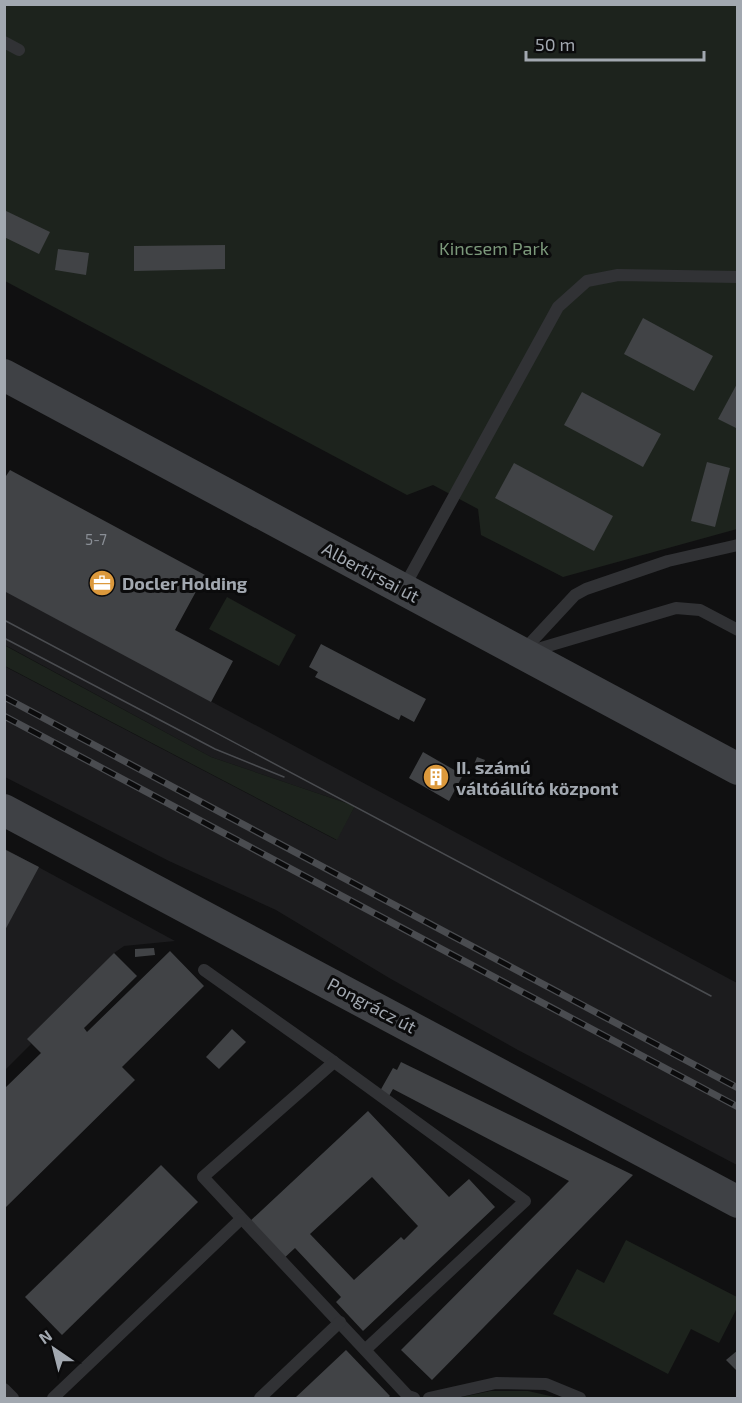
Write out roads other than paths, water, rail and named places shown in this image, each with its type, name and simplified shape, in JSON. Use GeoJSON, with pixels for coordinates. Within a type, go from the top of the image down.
{"type":"FeatureCollection","features":[{"type":"Feature","properties":{"kind":"street","name":"Albertirsai út"},"geometry":{"type":"LineString","coordinates":[[4,375],[738,769]]}},
{"type":"Feature","properties":{"kind":"street","name":"Pongrácz út"},"geometry":{"type":"LineString","coordinates":[[4,810],[738,1202]]}},
{"type":"Feature","properties":{"kind":"lane"},"geometry":{"type":"LineString","coordinates":[[4,42],[19,50]]}},
{"type":"Feature","properties":{"kind":"lane"},"geometry":{"type":"LineString","coordinates":[[403,590],[558,307],[587,281],[618,275],[738,277]]}},
{"type":"Feature","properties":{"kind":"lane"},"geometry":{"type":"LineString","coordinates":[[521,653],[575,595],[586,589],[668,561],[738,545]]}},
{"type":"Feature","properties":{"kind":"lane"},"geometry":{"type":"LineString","coordinates":[[521,653],[554,646],[676,608],[700,610],[738,630]]}},
{"type":"Feature","properties":{"kind":"lane"},"geometry":{"type":"LineString","coordinates":[[204,970],[525,1201],[365,1350]]}},
{"type":"Feature","properties":{"kind":"lane"},"geometry":{"type":"LineString","coordinates":[[334,1062],[203,1177],[408,1396],[414,1398]]}},
{"type":"Feature","properties":{"kind":"lane"},"geometry":{"type":"LineString","coordinates":[[53,1398],[241,1219]]}},
{"type":"Feature","properties":{"kind":"lane"},"geometry":{"type":"LineString","coordinates":[[260,1398],[340,1322]]}},
{"type":"Feature","properties":{"kind":"lane"},"geometry":{"type":"LineString","coordinates":[[429,1398],[496,1383],[546,1384],[580,1398]]}},
{"type":"Feature","properties":{"kind":"lane"},"geometry":{"type":"LineString","coordinates":[[4,1389],[14,1398]]}},
{"type":"Feature","properties":{"kind":"tram line"},"geometry":{"type":"LineString","coordinates":[[4,620],[711,996]]}},
{"type":"Feature","properties":{"kind":"tram line"},"geometry":{"type":"LineString","coordinates":[[4,638],[215,749],[284,777]]}},
{"type":"Feature","properties":{"kind":"railway"},"geometry":{"type":"LineString","coordinates":[[4,697],[738,1088]]}},
{"type":"Feature","properties":{"kind":"railway"},"geometry":{"type":"LineString","coordinates":[[4,716],[738,1107]]}},
{"type":"Feature","properties":{"kind":"place","name":"Docler Holding"},"geometry":{"type":"Point","coordinates":[102,583]}},
{"type":"Feature","properties":{"kind":"place","name":"II. számú váltóállító központ"},"geometry":{"type":"Point","coordinates":[436,777]}},
{"type":"Feature","properties":{"kind":"park label","name":"Kincsem Park"},"geometry":{"type":"Point","coordinates":[494,248]}}]}
